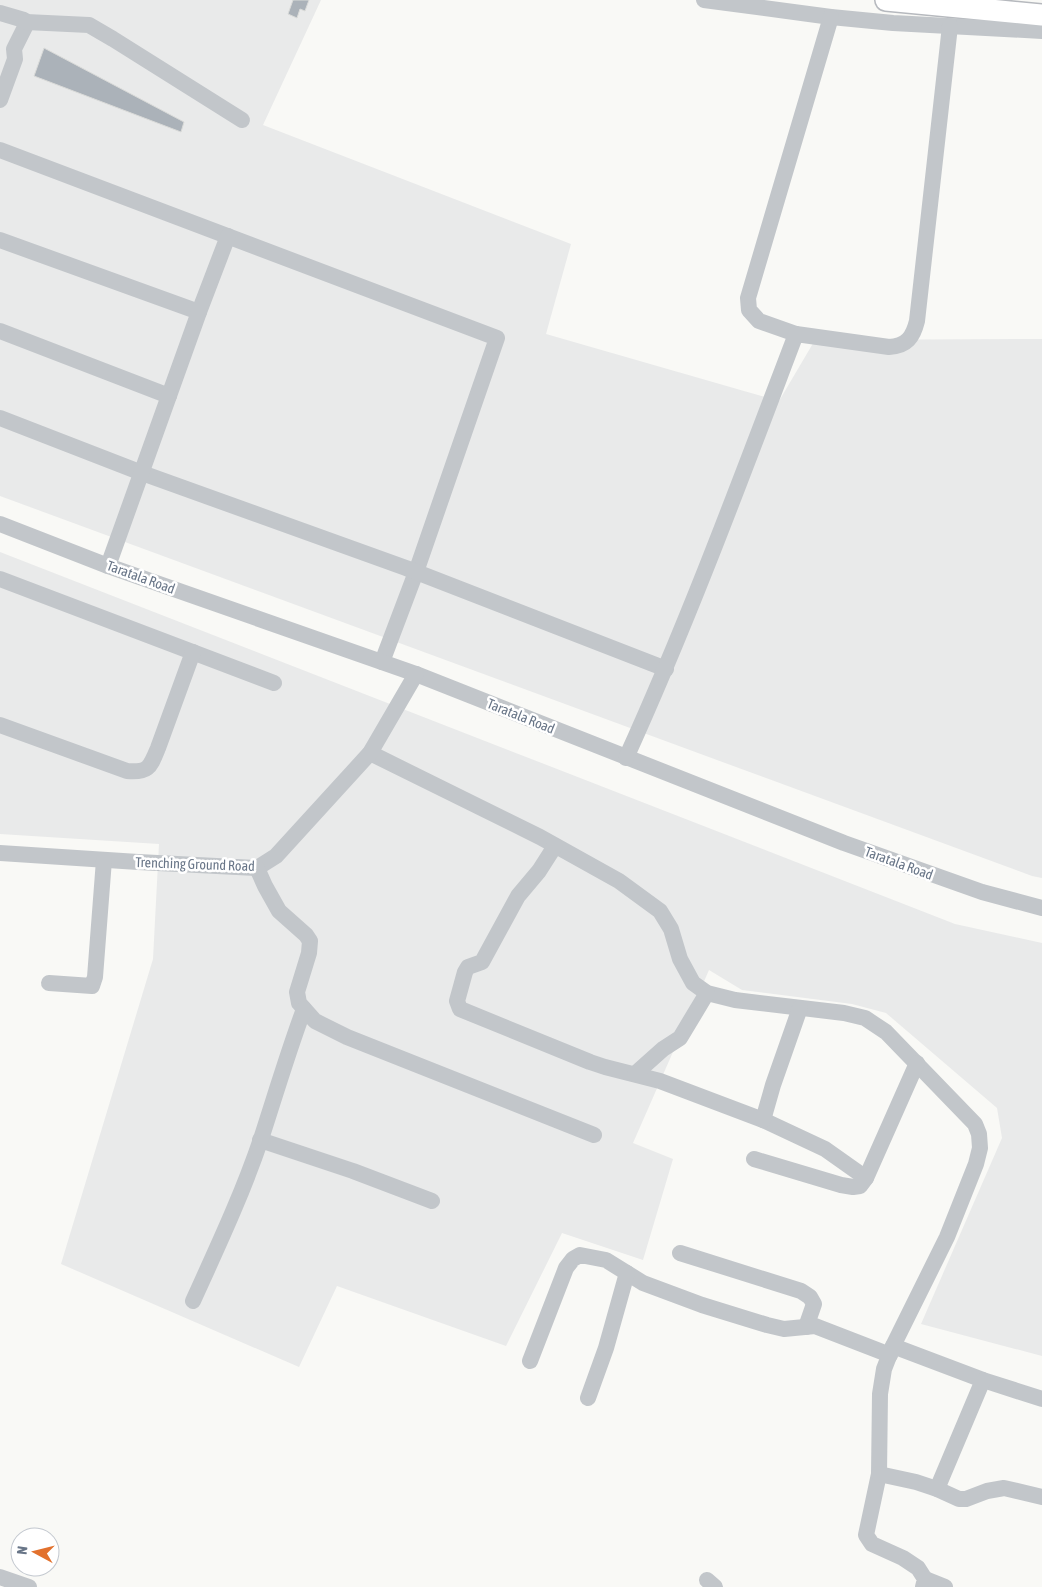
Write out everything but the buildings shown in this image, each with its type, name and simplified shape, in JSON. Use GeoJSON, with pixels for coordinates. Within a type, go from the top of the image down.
{"type":"FeatureCollection","features":[{"type":"Feature","properties":{"kind":"main road"},"geometry":{"type":"LineString","coordinates":[[886,0],[1042,16]]}},
{"type":"Feature","properties":{"kind":"street"},"geometry":{"type":"LineString","coordinates":[[704,0],[831,17],[1042,31]]}},
{"type":"Feature","properties":{"kind":"street"},"geometry":{"type":"LineString","coordinates":[[0,13],[26,22],[89,26],[242,120]]}},
{"type":"Feature","properties":{"kind":"street"},"geometry":{"type":"LineString","coordinates":[[831,17],[748,298],[749,310],[759,321],[796,334],[889,347],[898,347],[915,331],[950,26]]}},
{"type":"Feature","properties":{"kind":"street"},"geometry":{"type":"LineString","coordinates":[[0,100],[15,60],[16,52],[14,48],[26,22]]}},
{"type":"Feature","properties":{"kind":"street"},"geometry":{"type":"LineString","coordinates":[[0,150],[497,338],[416,572],[382,662]]}},
{"type":"Feature","properties":{"kind":"street"},"geometry":{"type":"LineString","coordinates":[[108,566],[198,312],[228,236]]}},
{"type":"Feature","properties":{"kind":"street"},"geometry":{"type":"LineString","coordinates":[[0,240],[198,312]]}},
{"type":"Feature","properties":{"kind":"street"},"geometry":{"type":"LineString","coordinates":[[0,331],[169,396]]}},
{"type":"Feature","properties":{"kind":"street"},"geometry":{"type":"LineString","coordinates":[[626,758],[666,670],[796,334]]}},
{"type":"Feature","properties":{"kind":"street"},"geometry":{"type":"LineString","coordinates":[[0,418],[142,473],[416,572],[666,670]]}},
{"type":"Feature","properties":{"kind":"street","name":"Taratala Road"},"geometry":{"type":"LineString","coordinates":[[0,524],[108,566],[416,674],[844,843],[982,892],[1042,908]]}},
{"type":"Feature","properties":{"kind":"street"},"geometry":{"type":"LineString","coordinates":[[0,579],[274,682]]}},
{"type":"Feature","properties":{"kind":"street"},"geometry":{"type":"LineString","coordinates":[[0,725],[126,771],[139,772],[146,770],[158,748],[193,652]]}},
{"type":"Feature","properties":{"kind":"street","name":"Trenching Ground Road"},"geometry":{"type":"LineString","coordinates":[[0,853],[257,868],[276,856],[370,753],[416,674]]}},
{"type":"Feature","properties":{"kind":"street"},"geometry":{"type":"LineString","coordinates":[[370,753],[555,846],[619,881],[660,911],[671,929],[680,959],[693,984],[706,993],[735,1000],[844,1013],[865,1018],[886,1032],[975,1124],[979,1134],[980,1148],[976,1164],[947,1237],[884,1369],[880,1394],[878,1474],[866,1535],[872,1544],[903,1558],[918,1568],[924,1583],[945,1587]]}},
{"type":"Feature","properties":{"kind":"street"},"geometry":{"type":"LineString","coordinates":[[555,846],[540,871],[518,896],[482,962],[468,967],[456,1001],[457,1005],[463,1011],[605,1068],[660,1081],[763,1120],[825,1149],[866,1178]]}},
{"type":"Feature","properties":{"kind":"street"},"geometry":{"type":"LineString","coordinates":[[49,983],[92,986],[95,977],[104,860]]}},
{"type":"Feature","properties":{"kind":"street"},"geometry":{"type":"LineString","coordinates":[[257,868],[279,911],[310,940],[309,953],[297,992],[300,1003],[315,1021],[347,1037],[594,1135]]}},
{"type":"Feature","properties":{"kind":"street"},"geometry":{"type":"LineString","coordinates":[[635,1074],[663,1049],[680,1038],[706,993]]}},
{"type":"Feature","properties":{"kind":"street"},"geometry":{"type":"LineString","coordinates":[[763,1120],[800,1008]]}},
{"type":"Feature","properties":{"kind":"street"},"geometry":{"type":"LineString","coordinates":[[193,1301],[222,1237],[260,1140],[288,1051],[304,1009]]}},
{"type":"Feature","properties":{"kind":"street"},"geometry":{"type":"LineString","coordinates":[[754,1158],[853,1187],[860,1186],[866,1178],[917,1063]]}},
{"type":"Feature","properties":{"kind":"street"},"geometry":{"type":"LineString","coordinates":[[260,1140],[353,1171],[432,1201]]}},
{"type":"Feature","properties":{"kind":"street"},"geometry":{"type":"LineString","coordinates":[[680,1253],[805,1294],[810,1297],[814,1304],[806,1327]]}},
{"type":"Feature","properties":{"kind":"street"},"geometry":{"type":"LineString","coordinates":[[530,1361],[566,1268],[573,1259],[580,1255],[606,1260],[643,1283],[702,1305],[784,1329],[815,1326],[1042,1399]]}},
{"type":"Feature","properties":{"kind":"street"},"geometry":{"type":"LineString","coordinates":[[588,1398],[606,1348],[627,1273]]}},
{"type":"Feature","properties":{"kind":"street"},"geometry":{"type":"LineString","coordinates":[[936,1489],[983,1380]]}},
{"type":"Feature","properties":{"kind":"street"},"geometry":{"type":"LineString","coordinates":[[878,1474],[936,1489],[959,1499],[966,1499],[987,1491],[1004,1488],[1042,1497]]}},
{"type":"Feature","properties":{"kind":"street"},"geometry":{"type":"LineString","coordinates":[[0,1577],[29,1587]]}},
{"type":"Feature","properties":{"kind":"shaded area"},"geometry":{"type":"Polygon","coordinates":[[[0,0],[321,0],[263,125],[571,244],[546,334],[779,401],[815,340],[1042,339],[1042,878],[1032,876],[0,496],[0,0]]]}},
{"type":"Feature","properties":{"kind":"shaded area"},"geometry":{"type":"Polygon","coordinates":[[[0,552],[955,924],[1042,943],[1042,1356],[921,1324],[1002,1138],[997,1108],[886,1013],[852,1004],[742,990],[709,970],[633,1143],[673,1159],[643,1260],[562,1233],[506,1346],[337,1286],[299,1367],[61,1264],[153,959],[159,844],[0,834],[0,552]]]}}]}
